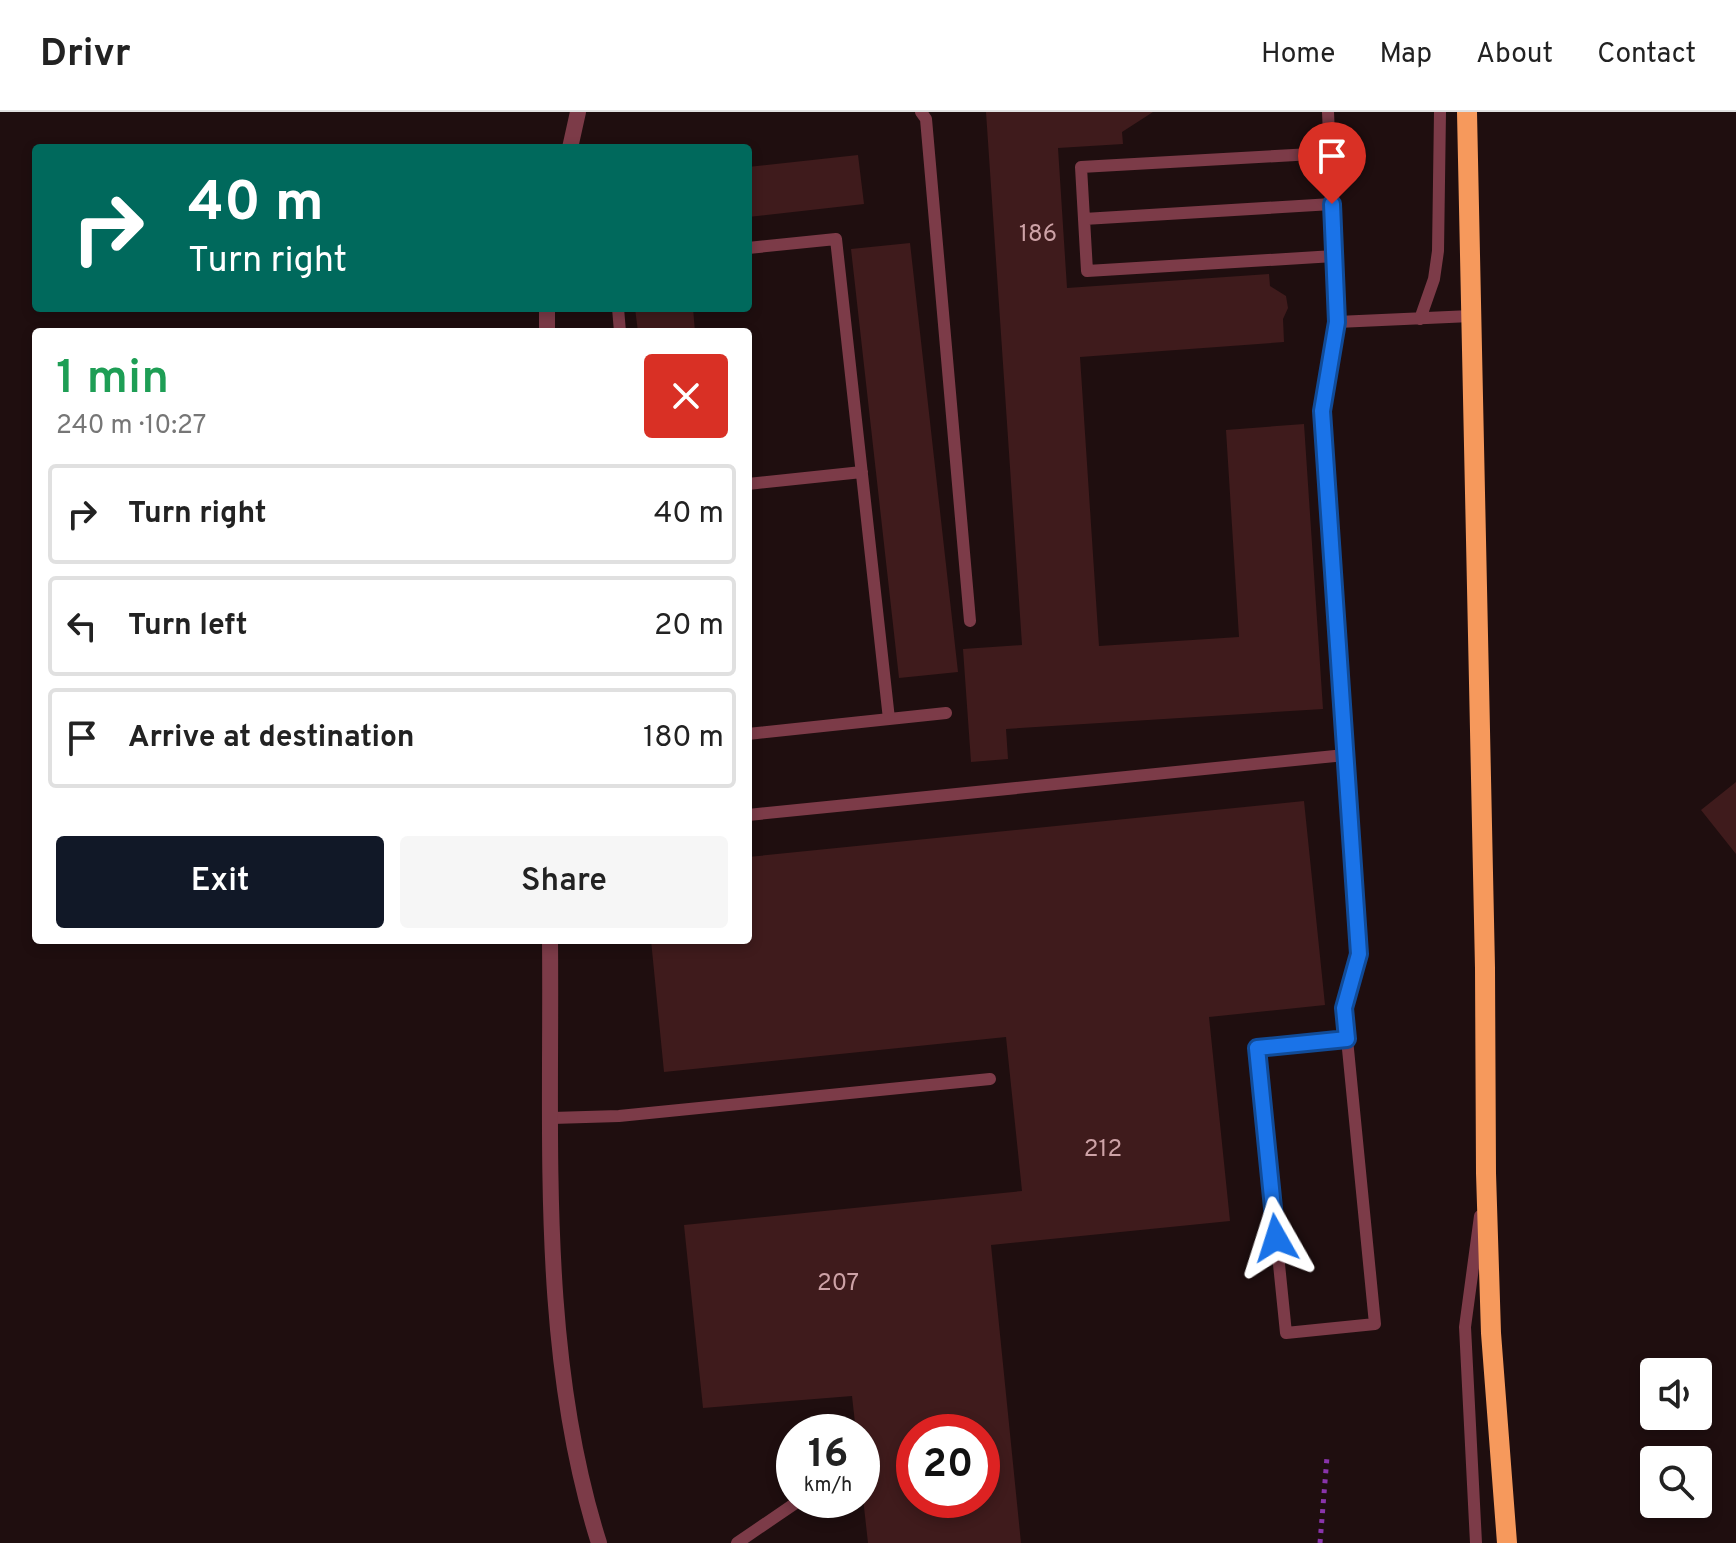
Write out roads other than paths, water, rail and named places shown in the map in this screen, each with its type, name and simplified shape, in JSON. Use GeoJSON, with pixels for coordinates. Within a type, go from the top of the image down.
{"type":"FeatureCollection","features":[{"type":"Feature","properties":{"kind":"main road"},"geometry":{"type":"LineString","coordinates":[[1467,112],[1485,968],[1486,1173],[1491,1333],[1507,1543]]}},
{"type":"Feature","properties":{"kind":"street"},"geometry":{"type":"LineString","coordinates":[[571,144],[578,112]]}},
{"type":"Feature","properties":{"kind":"street"},"geometry":{"type":"LineString","coordinates":[[550,944],[557,1340],[583,1495],[599,1543]]}},
{"type":"Feature","properties":{"kind":"lane"},"geometry":{"type":"LineString","coordinates":[[921,112],[926,119],[970,621]]}},
{"type":"Feature","properties":{"kind":"lane"},"geometry":{"type":"LineString","coordinates":[[1328,112],[1337,322],[1322,411],[1359,954],[1344,1008],[1375,1324],[1286,1333],[1257,1048],[1347,1039]]}},
{"type":"Feature","properties":{"kind":"lane"},"geometry":{"type":"LineString","coordinates":[[1420,319],[1434,279],[1438,251],[1440,112]]}},
{"type":"Feature","properties":{"kind":"lane"},"geometry":{"type":"LineString","coordinates":[[1330,153],[1081,167],[1087,271],[1334,256]]}},
{"type":"Feature","properties":{"kind":"lane"},"geometry":{"type":"LineString","coordinates":[[1084,219],[1332,204]]}},
{"type":"Feature","properties":{"kind":"lane"},"geometry":{"type":"LineString","coordinates":[[752,248],[836,239],[889,719]]}},
{"type":"Feature","properties":{"kind":"lane"},"geometry":{"type":"LineString","coordinates":[[1337,322],[1471,316]]}},
{"type":"Feature","properties":{"kind":"lane"},"geometry":{"type":"LineString","coordinates":[[752,484],[862,472]]}},
{"type":"Feature","properties":{"kind":"lane"},"geometry":{"type":"LineString","coordinates":[[752,734],[946,713]]}},
{"type":"Feature","properties":{"kind":"lane"},"geometry":{"type":"LineString","coordinates":[[752,815],[1345,755]]}},
{"type":"Feature","properties":{"kind":"lane"},"geometry":{"type":"LineString","coordinates":[[552,1118],[619,1116],[990,1079]]}},
{"type":"Feature","properties":{"kind":"lane"},"geometry":{"type":"LineString","coordinates":[[1476,1543],[1465,1327],[1486,1173]]}},
{"type":"Feature","properties":{"kind":"lane"},"geometry":{"type":"LineString","coordinates":[[737,1543],[776,1516]]}}]}
